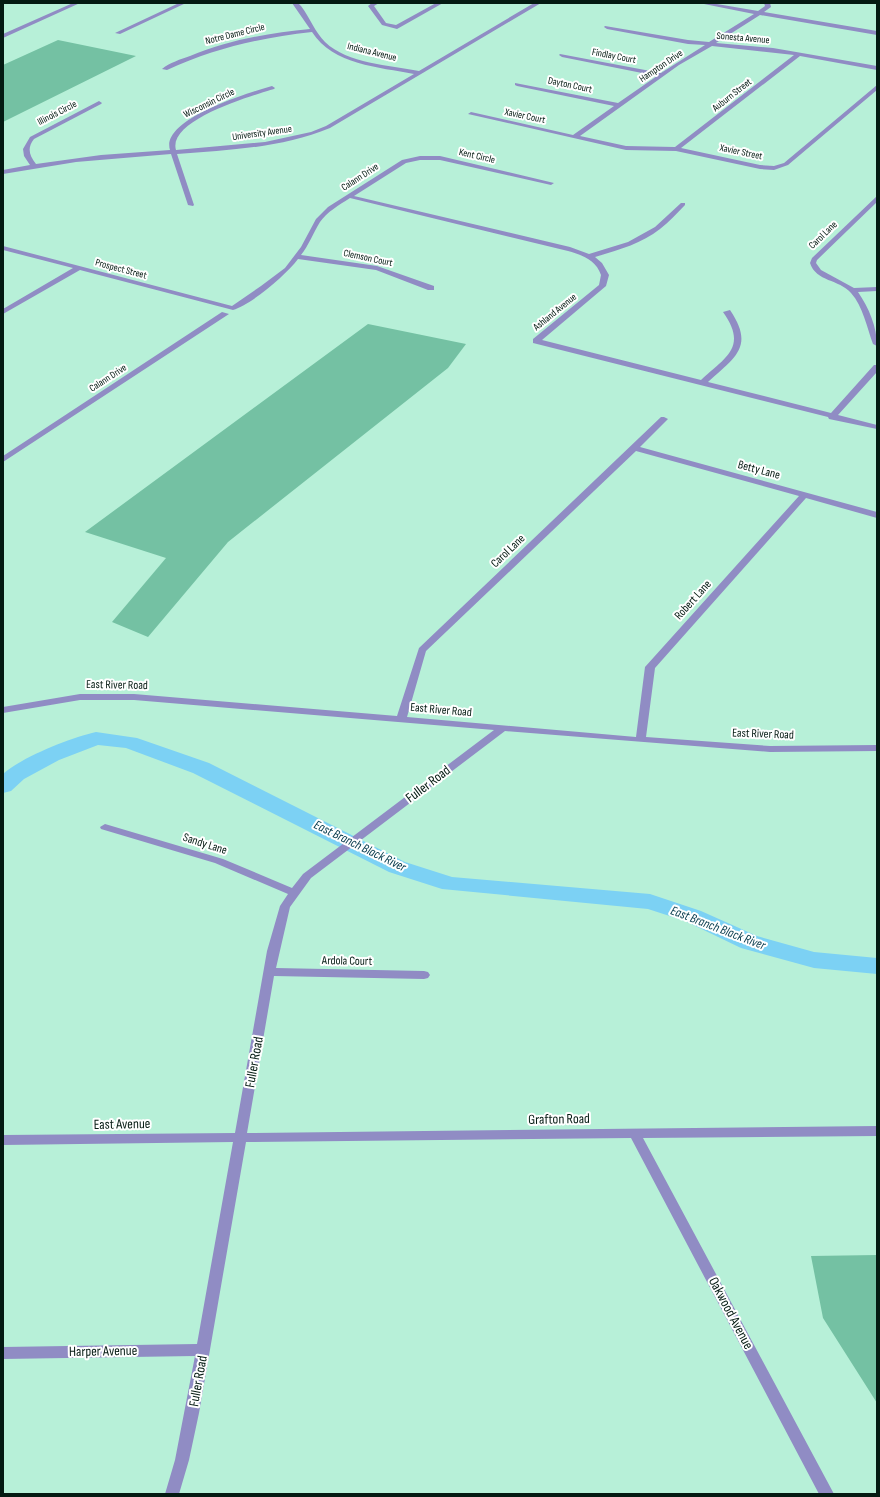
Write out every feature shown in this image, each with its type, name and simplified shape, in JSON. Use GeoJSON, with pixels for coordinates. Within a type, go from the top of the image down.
{"type":"FeatureCollection","features":[{"type":"Feature","properties":{"kind":"street"},"geometry":{"type":"LineString","coordinates":[[3,36],[77,3]]}},
{"type":"Feature","properties":{"kind":"street"},"geometry":{"type":"LineString","coordinates":[[118,33],[183,3]]}},
{"type":"Feature","properties":{"kind":"street","name":"Indiana Avenue"},"geometry":{"type":"LineString","coordinates":[[295,3],[325,45],[339,53],[359,60],[420,72]]}},
{"type":"Feature","properties":{"kind":"street"},"geometry":{"type":"LineString","coordinates":[[376,3],[371,6],[382,21],[387,25],[397,27],[440,3]]}},
{"type":"Feature","properties":{"kind":"street","name":"University Avenue"},"geometry":{"type":"LineString","coordinates":[[3,172],[72,160],[265,144],[307,135],[328,127],[538,3]]}},
{"type":"Feature","properties":{"kind":"street"},"geometry":{"type":"LineString","coordinates":[[702,3],[877,33]]}},
{"type":"Feature","properties":{"kind":"street"},"geometry":{"type":"LineString","coordinates":[[741,22],[740,20],[768,3]]}},
{"type":"Feature","properties":{"kind":"street"},"geometry":{"type":"LineString","coordinates":[[759,13],[768,7],[768,3]]}},
{"type":"Feature","properties":{"kind":"street","name":"Hampton Drive"},"geometry":{"type":"LineString","coordinates":[[574,137],[741,22],[748,20],[759,13]]}},
{"type":"Feature","properties":{"kind":"street","name":"Sonesta Avenue"},"geometry":{"type":"LineString","coordinates":[[606,27],[682,41],[762,48],[877,68]]}},
{"type":"Feature","properties":{"kind":"street","name":"Notre Dame Circle"},"geometry":{"type":"LineString","coordinates":[[165,69],[201,52],[235,41],[275,34],[314,30]]}},
{"type":"Feature","properties":{"kind":"street","name":"Auburn Street"},"geometry":{"type":"LineString","coordinates":[[676,149],[799,54]]}},
{"type":"Feature","properties":{"kind":"street","name":"Findlay Court"},"geometry":{"type":"LineString","coordinates":[[562,55],[662,75]]}},
{"type":"Feature","properties":{"kind":"street","name":"Dayton Court"},"geometry":{"type":"LineString","coordinates":[[517,84],[620,105]]}},
{"type":"Feature","properties":{"kind":"street","name":"Xavier Street"},"geometry":{"type":"LineString","coordinates":[[574,137],[633,149],[676,149],[763,167],[783,166],[877,87]]}},
{"type":"Feature","properties":{"kind":"street","name":"Wisconsin Circle"},"geometry":{"type":"LineString","coordinates":[[174,152],[172,143],[174,137],[186,124],[220,107],[272,88]]}},
{"type":"Feature","properties":{"kind":"street","name":"Illinois Circle"},"geometry":{"type":"LineString","coordinates":[[35,166],[25,151],[32,138],[99,103]]}},
{"type":"Feature","properties":{"kind":"street","name":"Xavier Court"},"geometry":{"type":"LineString","coordinates":[[471,114],[574,137]]}},
{"type":"Feature","properties":{"kind":"street"},"geometry":{"type":"LineString","coordinates":[[174,152],[191,205]]}},
{"type":"Feature","properties":{"kind":"street","name":"Kent Circle"},"geometry":{"type":"LineString","coordinates":[[399,164],[420,158],[440,158],[551,183]]}},
{"type":"Feature","properties":{"kind":"street","name":"Calann Drive"},"geometry":{"type":"LineString","coordinates":[[233,308],[277,279],[298,257],[318,220],[330,208],[399,164]]}},
{"type":"Feature","properties":{"kind":"street","name":"Ashland Avenue"},"geometry":{"type":"LineString","coordinates":[[348,196],[566,248],[589,256],[599,264],[605,272],[605,278],[602,286],[536,340],[832,417],[877,427]]}},
{"type":"Feature","properties":{"kind":"street","name":"Carol Lane"},"geometry":{"type":"LineString","coordinates":[[853,290],[845,284],[820,273],[816,270],[812,263],[814,259],[877,198]]}},
{"type":"Feature","properties":{"kind":"street"},"geometry":{"type":"LineString","coordinates":[[589,256],[623,246],[644,236],[660,226],[683,204]]}},
{"type":"Feature","properties":{"kind":"street","name":"Prospect Street"},"geometry":{"type":"LineString","coordinates":[[3,248],[233,308]]}},
{"type":"Feature","properties":{"kind":"street","name":"Clemson Court"},"geometry":{"type":"LineString","coordinates":[[298,257],[377,268],[431,288]]}},
{"type":"Feature","properties":{"kind":"street"},"geometry":{"type":"LineString","coordinates":[[3,312],[79,268]]}},
{"type":"Feature","properties":{"kind":"street"},"geometry":{"type":"LineString","coordinates":[[877,289],[853,290],[877,344]]}},
{"type":"Feature","properties":{"kind":"street"},"geometry":{"type":"LineString","coordinates":[[702,383],[729,357],[738,344],[740,335],[738,326],[727,312]]}},
{"type":"Feature","properties":{"kind":"street","name":"Calann Drive"},"geometry":{"type":"LineString","coordinates":[[3,460],[225,314]]}},
{"type":"Feature","properties":{"kind":"street"},"geometry":{"type":"LineString","coordinates":[[832,417],[877,368]]}},
{"type":"Feature","properties":{"kind":"street","name":"Carol Lane"},"geometry":{"type":"LineString","coordinates":[[401,720],[422,650],[664,419]]}},
{"type":"Feature","properties":{"kind":"street","name":"Betty Lane"},"geometry":{"type":"LineString","coordinates":[[635,448],[877,515]]}},
{"type":"Feature","properties":{"kind":"street","name":"Robert Lane"},"geometry":{"type":"LineString","coordinates":[[641,740],[650,667],[804,494]]}},
{"type":"Feature","properties":{"kind":"street","name":"East River Road"},"geometry":{"type":"LineString","coordinates":[[3,710],[52,701],[108,696],[134,696],[641,740],[770,749],[877,748]]}},
{"type":"Feature","properties":{"kind":"street","name":"Fuller Road"},"geometry":{"type":"LineString","coordinates":[[172,1494],[182,1460],[270,972],[285,906],[307,876],[502,729]]}},
{"type":"Feature","properties":{"kind":"street","name":"Sandy Lane"},"geometry":{"type":"LineString","coordinates":[[105,827],[219,861],[294,893]]}},
{"type":"Feature","properties":{"kind":"street","name":"Ardola Court"},"geometry":{"type":"LineString","coordinates":[[270,972],[424,975]]}},
{"type":"Feature","properties":{"kind":"street","name":"Grafton Road"},"geometry":{"type":"LineString","coordinates":[[240,1138],[877,1131]]}},
{"type":"Feature","properties":{"kind":"street","name":"Oakwood Avenue"},"geometry":{"type":"LineString","coordinates":[[634,1133],[827,1494]]}},
{"type":"Feature","properties":{"kind":"street","name":"East Avenue"},"geometry":{"type":"LineString","coordinates":[[3,1140],[240,1138]]}},
{"type":"Feature","properties":{"kind":"street","name":"Harper Avenue"},"geometry":{"type":"LineString","coordinates":[[3,1353],[203,1350]]}},
{"type":"Feature","properties":{"kind":"green space"},"geometry":{"type":"Polygon","coordinates":[[[58,40],[136,56],[3,122],[3,65],[58,40]]]}},
{"type":"Feature","properties":{"kind":"green space"},"geometry":{"type":"Polygon","coordinates":[[[368,324],[466,344],[448,368],[228,542],[148,637],[112,622],[166,558],[85,532],[368,324]]]}},
{"type":"Feature","properties":{"kind":"green space"},"geometry":{"type":"Polygon","coordinates":[[[877,1255],[877,1403],[823,1318],[811,1256],[877,1255]]]}},
{"type":"Feature","properties":{"kind":"waterway","name":"East Branch Black River"},"geometry":{"type":"LineString","coordinates":[[3,786],[16,774],[52,755],[96,738],[130,742],[201,768],[397,867],[450,884],[650,902],[693,916],[749,942],[814,960],[877,966]]}}]}
